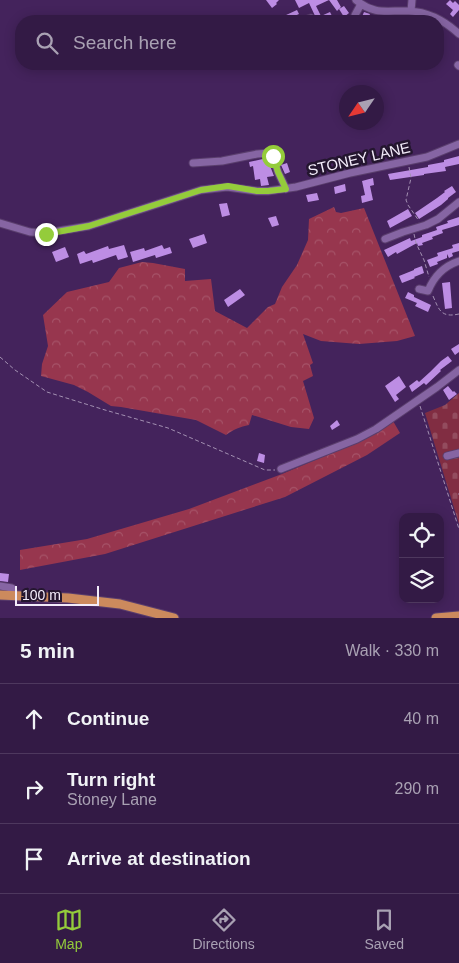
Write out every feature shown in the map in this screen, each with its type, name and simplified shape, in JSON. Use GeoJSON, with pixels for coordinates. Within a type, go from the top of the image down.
{"type":"FeatureCollection","features":[{"type":"Feature","properties":{"kind":"main road"},"geometry":{"type":"LineString","coordinates":[[0,595],[68,598],[120,604],[172,618]]}},
{"type":"Feature","properties":{"kind":"main road"},"geometry":{"type":"LineString","coordinates":[[436,618],[459,616]]}},
{"type":"Feature","properties":{"kind":"street"},"geometry":{"type":"LineString","coordinates":[[411,11],[412,0]]}},
{"type":"Feature","properties":{"kind":"street"},"geometry":{"type":"LineString","coordinates":[[355,15],[359,2],[377,11],[411,11],[428,15]]}},
{"type":"Feature","properties":{"kind":"street"},"geometry":{"type":"LineString","coordinates":[[444,22],[459,34]]}},
{"type":"Feature","properties":{"kind":"street","name":"STONEY LANE"},"geometry":{"type":"LineString","coordinates":[[0,223],[30,232],[46,234],[89,226],[201,190],[228,186],[257,191],[296,188],[350,173],[428,157],[459,144]]}},
{"type":"Feature","properties":{"kind":"street"},"geometry":{"type":"LineString","coordinates":[[192,163],[222,161],[269,153],[273,156],[286,189]]}},
{"type":"Feature","properties":{"kind":"street"},"geometry":{"type":"LineString","coordinates":[[385,240],[438,219],[459,202]]}},
{"type":"Feature","properties":{"kind":"street"},"geometry":{"type":"LineString","coordinates":[[419,289],[428,291],[431,282],[438,273],[459,261]]}},
{"type":"Feature","properties":{"kind":"street"},"geometry":{"type":"LineString","coordinates":[[281,469],[357,439],[376,429],[459,370]]}},
{"type":"Feature","properties":{"kind":"street"},"geometry":{"type":"LineString","coordinates":[[447,456],[459,453]]}},
{"type":"Feature","properties":{"kind":"street"},"geometry":{"type":"LineString","coordinates":[[0,586],[12,588],[15,596]]}},
{"type":"Feature","properties":{"kind":"path"},"geometry":{"type":"LineString","coordinates":[[408,162],[411,178],[406,200],[422,226]]}},
{"type":"Feature","properties":{"kind":"path"},"geometry":{"type":"LineString","coordinates":[[413,229],[431,282]]}},
{"type":"Feature","properties":{"kind":"path"},"geometry":{"type":"LineString","coordinates":[[428,291],[434,297],[440,311],[444,314],[459,314]]}},
{"type":"Feature","properties":{"kind":"path"},"geometry":{"type":"LineString","coordinates":[[0,358],[47,392],[168,428],[265,470],[281,469]]}},
{"type":"Feature","properties":{"kind":"path"},"geometry":{"type":"LineString","coordinates":[[418,400],[459,529]]}},
{"type":"Feature","properties":{"kind":"green space"},"geometry":{"type":"Polygon","coordinates":[[[334,207],[336,212],[341,213],[364,208],[415,336],[397,341],[359,344],[321,341],[303,334],[313,363],[310,365],[313,376],[303,381],[314,418],[309,429],[291,427],[252,415],[249,425],[237,428],[226,435],[196,420],[111,406],[74,385],[41,376],[42,364],[48,346],[43,315],[67,292],[109,282],[119,268],[142,262],[185,269],[185,281],[211,279],[215,311],[247,328],[268,307],[275,304],[282,287],[297,265],[308,240],[309,219],[334,207]]]}},
{"type":"Feature","properties":{"kind":"green space"},"geometry":{"type":"Polygon","coordinates":[[[459,393],[459,524],[425,413],[445,405],[459,393]]]}},
{"type":"Feature","properties":{"kind":"green space"},"geometry":{"type":"Polygon","coordinates":[[[393,421],[400,433],[367,455],[285,497],[105,554],[20,570],[20,550],[87,539],[189,509],[282,474],[351,445],[393,421]]]}},
{"type":"Feature","properties":{"kind":"building"},"geometry":{"type":"Polygon","coordinates":[[[266,0],[279,0],[272,8],[266,0]]]}},
{"type":"Feature","properties":{"kind":"building"},"geometry":{"type":"Polygon","coordinates":[[[295,0],[329,0],[316,6],[320,15],[315,15],[309,3],[299,8],[295,0]]]}},
{"type":"Feature","properties":{"kind":"building"},"geometry":{"type":"Polygon","coordinates":[[[329,0],[337,0],[341,7],[337,11],[329,0]]]}},
{"type":"Feature","properties":{"kind":"building"},"geometry":{"type":"Polygon","coordinates":[[[450,0],[453,3],[455,1],[459,5],[459,10],[453,17],[450,14],[453,10],[446,4],[450,0]]]}},
{"type":"Feature","properties":{"kind":"building"},"geometry":{"type":"Polygon","coordinates":[[[344,6],[349,13],[343,15],[339,9],[344,6]]]}},
{"type":"Feature","properties":{"kind":"building"},"geometry":{"type":"Polygon","coordinates":[[[297,10],[299,14],[297,15],[286,15],[297,10]]]}},
{"type":"Feature","properties":{"kind":"building"},"geometry":{"type":"Polygon","coordinates":[[[459,156],[459,164],[445,167],[446,171],[390,180],[388,174],[428,167],[428,165],[444,162],[444,160],[459,156]]]}},
{"type":"Feature","properties":{"kind":"building"},"geometry":{"type":"Polygon","coordinates":[[[267,158],[274,176],[267,177],[269,185],[261,186],[260,179],[255,180],[253,166],[250,167],[249,162],[267,158]]]}},
{"type":"Feature","properties":{"kind":"building"},"geometry":{"type":"Polygon","coordinates":[[[287,163],[290,172],[285,174],[281,165],[287,163]]]}},
{"type":"Feature","properties":{"kind":"building"},"geometry":{"type":"Polygon","coordinates":[[[373,178],[374,185],[370,186],[373,200],[362,203],[361,196],[365,195],[362,181],[373,178]]]}},
{"type":"Feature","properties":{"kind":"building"},"geometry":{"type":"Polygon","coordinates":[[[345,184],[346,191],[335,194],[334,187],[345,184]]]}},
{"type":"Feature","properties":{"kind":"building"},"geometry":{"type":"Polygon","coordinates":[[[452,186],[456,192],[441,205],[419,219],[415,213],[452,186]]]}},
{"type":"Feature","properties":{"kind":"building"},"geometry":{"type":"Polygon","coordinates":[[[317,193],[319,200],[308,202],[306,195],[317,193]]]}},
{"type":"Feature","properties":{"kind":"building"},"geometry":{"type":"Polygon","coordinates":[[[227,203],[230,215],[222,217],[219,204],[227,203]]]}},
{"type":"Feature","properties":{"kind":"building"},"geometry":{"type":"Polygon","coordinates":[[[408,209],[412,216],[390,228],[387,221],[408,209]]]}},
{"type":"Feature","properties":{"kind":"building"},"geometry":{"type":"Polygon","coordinates":[[[276,216],[279,225],[272,227],[268,218],[276,216]]]}},
{"type":"Feature","properties":{"kind":"building"},"geometry":{"type":"Polygon","coordinates":[[[459,217],[459,225],[442,230],[443,233],[422,243],[423,245],[418,246],[417,243],[388,257],[384,250],[410,238],[411,241],[422,237],[422,235],[437,230],[436,227],[448,223],[447,221],[459,217]]]}},
{"type":"Feature","properties":{"kind":"building"},"geometry":{"type":"Polygon","coordinates":[[[204,234],[207,243],[193,248],[189,239],[204,234]]]}},
{"type":"Feature","properties":{"kind":"building"},"geometry":{"type":"Polygon","coordinates":[[[459,243],[459,251],[452,253],[453,256],[449,258],[447,254],[447,258],[430,267],[427,260],[438,256],[437,253],[453,248],[452,245],[459,243]]]}},
{"type":"Feature","properties":{"kind":"building"},"geometry":{"type":"Polygon","coordinates":[[[124,245],[128,257],[118,260],[116,255],[93,263],[92,260],[80,264],[77,254],[84,251],[86,254],[108,246],[109,249],[124,245]]]}},
{"type":"Feature","properties":{"kind":"building"},"geometry":{"type":"Polygon","coordinates":[[[162,245],[164,249],[170,247],[172,253],[156,258],[155,255],[133,262],[130,252],[144,248],[145,251],[162,245]]]}},
{"type":"Feature","properties":{"kind":"building"},"geometry":{"type":"Polygon","coordinates":[[[65,247],[69,257],[56,262],[52,252],[65,247]]]}},
{"type":"Feature","properties":{"kind":"building"},"geometry":{"type":"Polygon","coordinates":[[[422,266],[424,273],[402,283],[399,276],[422,266]]]}},
{"type":"Feature","properties":{"kind":"building"},"geometry":{"type":"Polygon","coordinates":[[[450,282],[452,308],[445,309],[442,283],[450,282]]]}},
{"type":"Feature","properties":{"kind":"building"},"geometry":{"type":"Polygon","coordinates":[[[240,289],[245,295],[228,307],[224,300],[240,289]]]}},
{"type":"Feature","properties":{"kind":"building"},"geometry":{"type":"Polygon","coordinates":[[[408,292],[431,305],[428,312],[415,306],[417,303],[405,298],[408,292]]]}},
{"type":"Feature","properties":{"kind":"building"},"geometry":{"type":"Polygon","coordinates":[[[459,344],[459,352],[455,355],[451,349],[459,344]]]}},
{"type":"Feature","properties":{"kind":"building"},"geometry":{"type":"Polygon","coordinates":[[[448,356],[452,361],[440,370],[426,385],[424,383],[412,392],[409,386],[417,380],[419,382],[448,356]]]}},
{"type":"Feature","properties":{"kind":"building"},"geometry":{"type":"Polygon","coordinates":[[[399,376],[406,387],[396,395],[399,399],[395,402],[385,386],[399,376]]]}},
{"type":"Feature","properties":{"kind":"building"},"geometry":{"type":"Polygon","coordinates":[[[448,386],[457,394],[449,400],[443,390],[448,386]]]}},
{"type":"Feature","properties":{"kind":"building"},"geometry":{"type":"Polygon","coordinates":[[[337,420],[340,425],[332,430],[330,426],[337,420]]]}},
{"type":"Feature","properties":{"kind":"building"},"geometry":{"type":"Polygon","coordinates":[[[259,453],[265,455],[264,463],[257,461],[259,453]]]}},
{"type":"Feature","properties":{"kind":"building"},"geometry":{"type":"Polygon","coordinates":[[[0,573],[9,574],[8,582],[0,581],[0,573]]]}},
{"type":"Feature","properties":{"kind":"route"},"geometry":{"type":"LineString","coordinates":[[46,234],[89,226],[201,190],[228,186],[257,191],[286,189],[273,156]]}}]}
